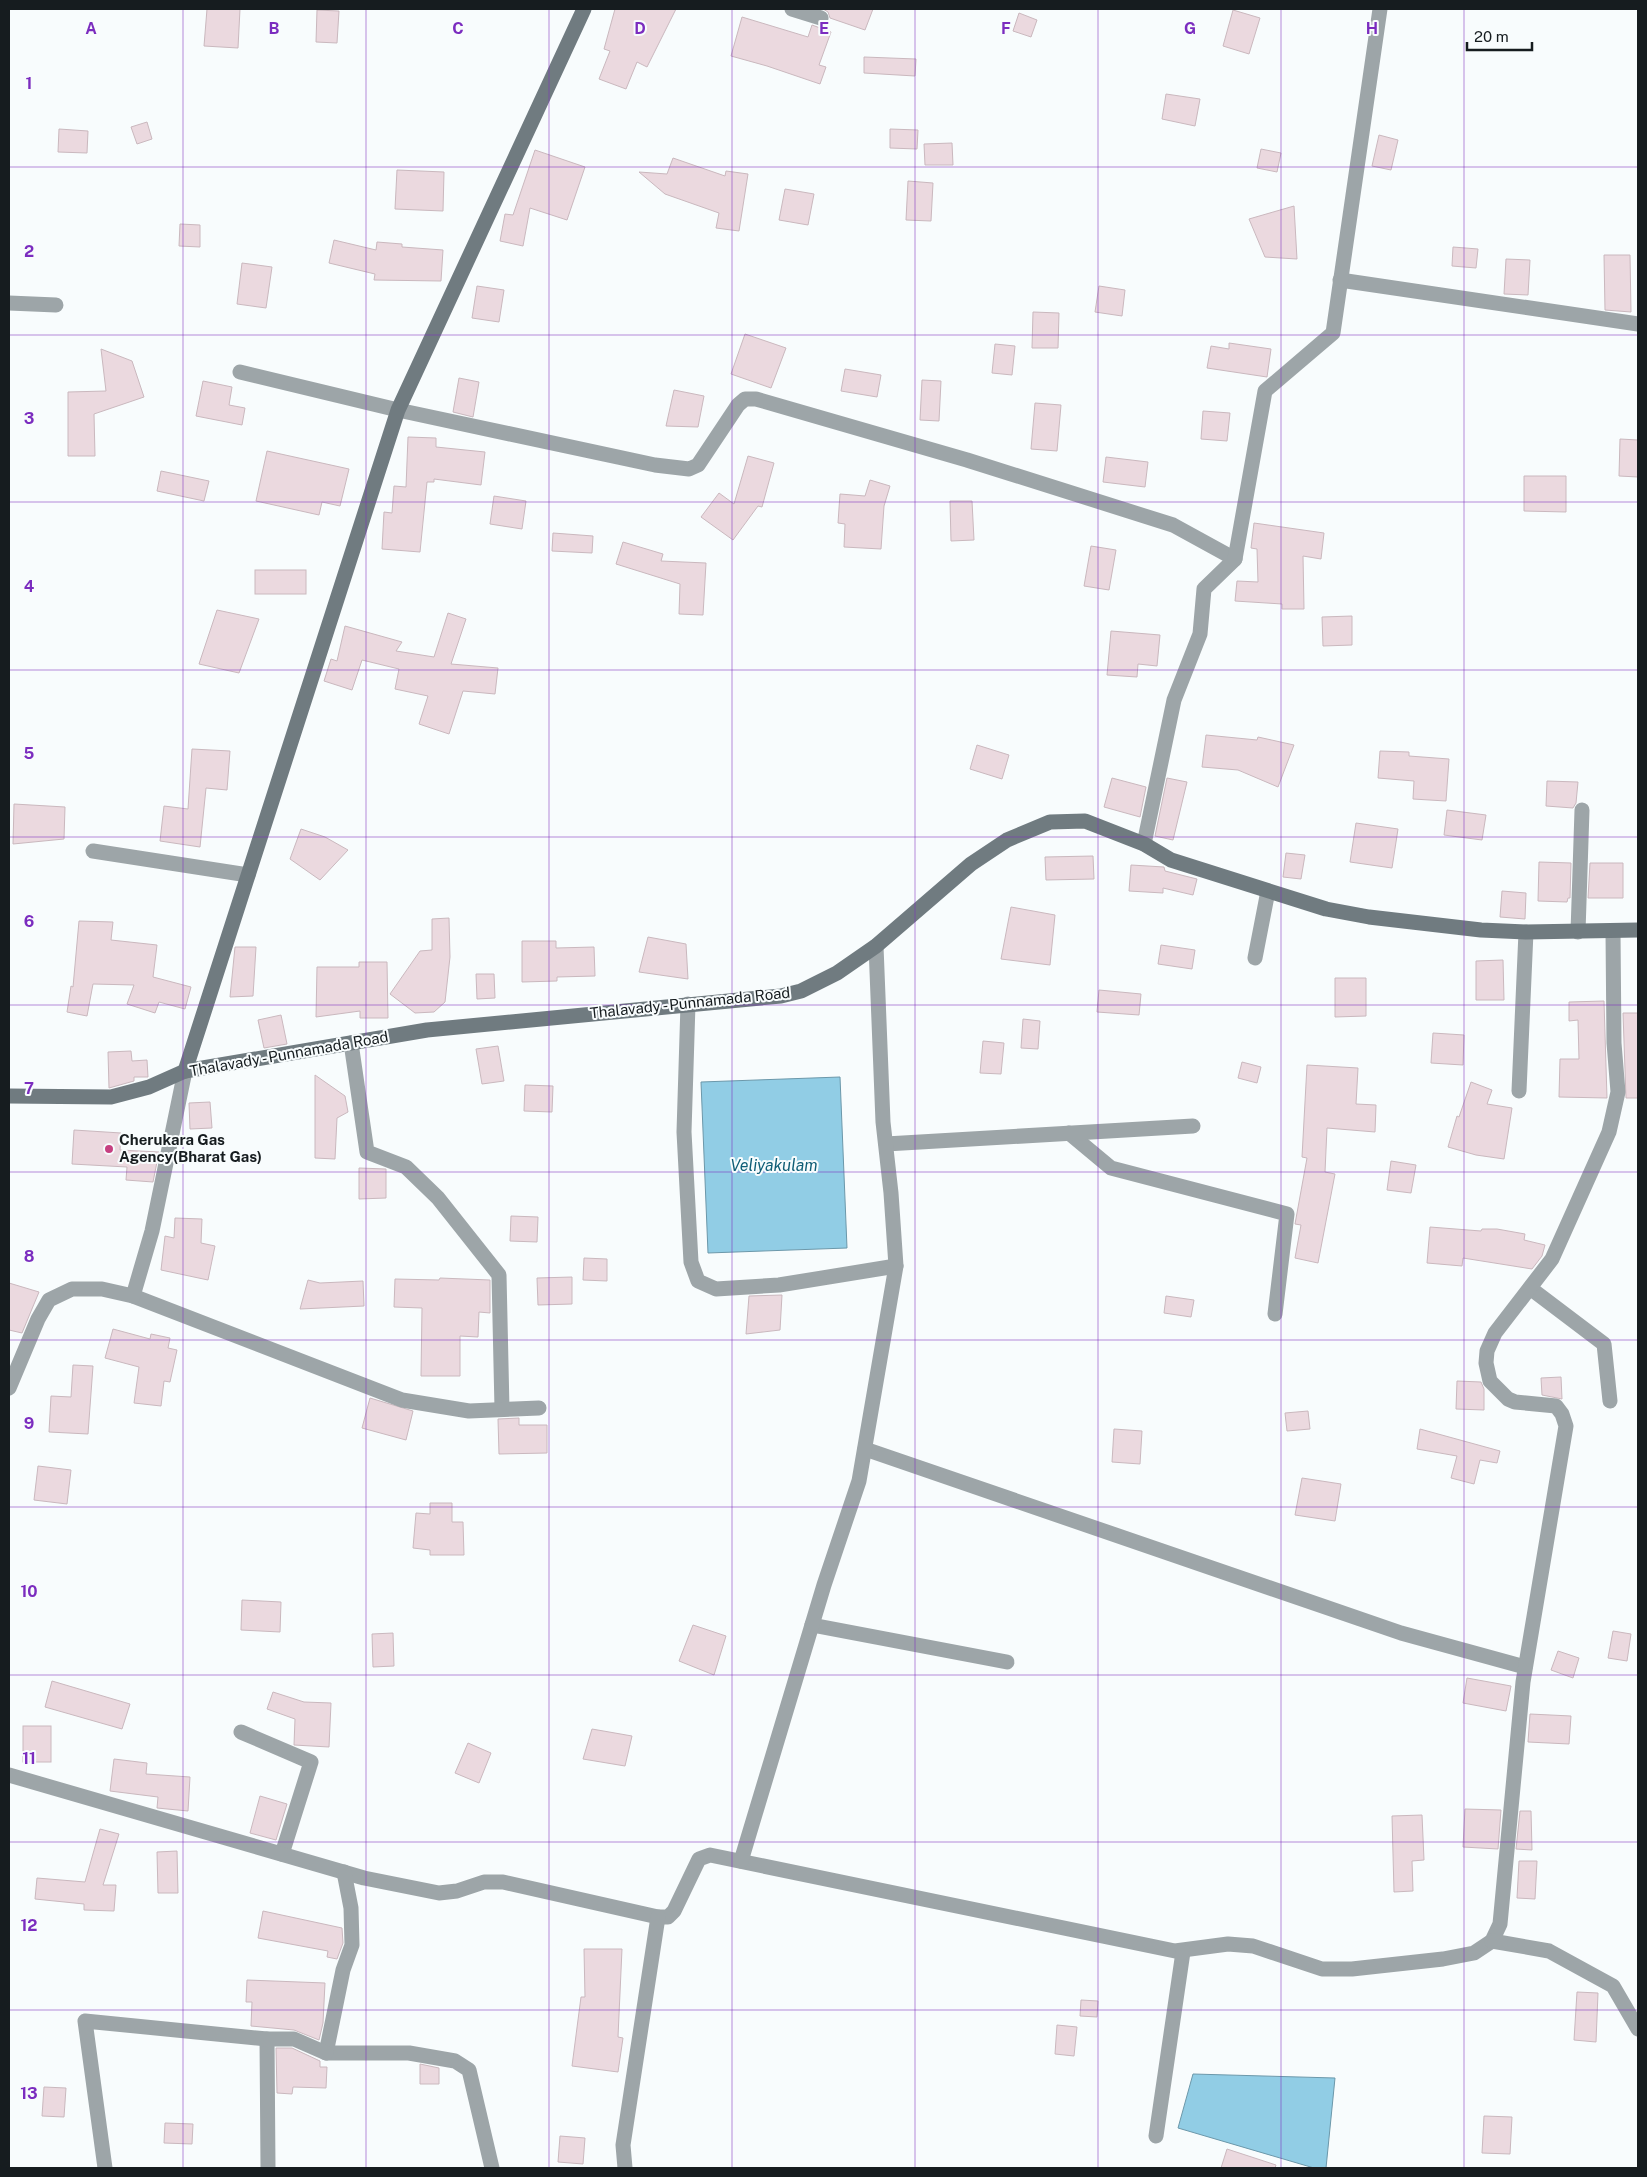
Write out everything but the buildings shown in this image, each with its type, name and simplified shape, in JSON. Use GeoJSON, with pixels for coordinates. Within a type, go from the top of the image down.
{"type":"FeatureCollection","features":[{"type":"Feature","properties":{"kind":"main road"},"geometry":{"type":"LineString","coordinates":[[185,1071],[398,410],[584,9]]}},
{"type":"Feature","properties":{"kind":"main road","name":"Thalavady - Punnamada Road"},"geometry":{"type":"LineString","coordinates":[[9,1096],[111,1097],[149,1087],[185,1071],[427,1030],[781,996],[801,991],[837,973],[876,946],[971,864],[1007,840],[1050,822],[1085,821],[1144,844],[1171,860],[1326,909],[1369,917],[1481,930],[1526,932],[1613,932],[1638,930]]}},
{"type":"Feature","properties":{"kind":"street"},"geometry":{"type":"LineString","coordinates":[[792,9],[821,18]]}},
{"type":"Feature","properties":{"kind":"street"},"geometry":{"type":"LineString","coordinates":[[1144,844],[1174,700],[1200,634],[1204,589],[1235,558],[1265,391],[1333,333],[1380,9]]}},
{"type":"Feature","properties":{"kind":"street"},"geometry":{"type":"LineString","coordinates":[[1340,280],[1638,324]]}},
{"type":"Feature","properties":{"kind":"street"},"geometry":{"type":"LineString","coordinates":[[9,303],[56,305]]}},
{"type":"Feature","properties":{"kind":"street"},"geometry":{"type":"LineString","coordinates":[[240,372],[398,410],[655,465],[689,469],[698,465],[738,405],[745,399],[756,398],[967,460],[1173,525],[1235,558]]}},
{"type":"Feature","properties":{"kind":"street"},"geometry":{"type":"LineString","coordinates":[[1578,932],[1582,810]]}},
{"type":"Feature","properties":{"kind":"street"},"geometry":{"type":"LineString","coordinates":[[93,852],[248,875]]}},
{"type":"Feature","properties":{"kind":"street"},"geometry":{"type":"LineString","coordinates":[[1255,958],[1268,891]]}},
{"type":"Feature","properties":{"kind":"street"},"geometry":{"type":"LineString","coordinates":[[1519,1091],[1526,932]]}},
{"type":"Feature","properties":{"kind":"street"},"geometry":{"type":"LineString","coordinates":[[9,1775],[344,1872],[439,1893],[457,1891],[484,1882],[522,1884],[658,1917],[668,1917],[674,1911],[699,1858],[710,1855],[1183,1952],[1222,1944],[1254,1946],[1316,1967],[1337,1970],[1443,1959],[1474,1953],[1492,1941],[1500,1924],[1508,1821],[1525,1667],[1566,1426],[1562,1414],[1556,1406],[1515,1402],[1508,1399],[1490,1381],[1486,1363],[1490,1341],[1552,1259],[1609,1132],[1618,1092],[1614,1043],[1613,932]]}},
{"type":"Feature","properties":{"kind":"street"},"geometry":{"type":"LineString","coordinates":[[741,1861],[812,1625],[859,1481],[896,1266],[886,1144],[876,946]]}},
{"type":"Feature","properties":{"kind":"street"},"geometry":{"type":"LineString","coordinates":[[688,1004],[684,1132],[691,1262],[698,1281],[716,1289],[779,1285],[896,1266]]}},
{"type":"Feature","properties":{"kind":"street"},"geometry":{"type":"LineString","coordinates":[[351,1043],[367,1152],[406,1167],[438,1198],[499,1275],[502,1410]]}},
{"type":"Feature","properties":{"kind":"street"},"geometry":{"type":"LineString","coordinates":[[133,1296],[152,1231],[185,1071]]}},
{"type":"Feature","properties":{"kind":"street"},"geometry":{"type":"LineString","coordinates":[[886,1144],[1193,1126]]}},
{"type":"Feature","properties":{"kind":"street"},"geometry":{"type":"LineString","coordinates":[[1069,1133],[1111,1168],[1287,1214],[1275,1314]]}},
{"type":"Feature","properties":{"kind":"street"},"geometry":{"type":"LineString","coordinates":[[1530,1288],[1604,1344],[1610,1401]]}},
{"type":"Feature","properties":{"kind":"street"},"geometry":{"type":"LineString","coordinates":[[9,1388],[38,1319],[49,1300],[72,1289],[102,1289],[133,1296],[402,1400],[469,1411],[539,1408]]}},
{"type":"Feature","properties":{"kind":"street"},"geometry":{"type":"LineString","coordinates":[[865,1449],[1401,1633],[1525,1667]]}},
{"type":"Feature","properties":{"kind":"street"},"geometry":{"type":"LineString","coordinates":[[812,1625],[1007,1662]]}},
{"type":"Feature","properties":{"kind":"street"},"geometry":{"type":"LineString","coordinates":[[241,1732],[311,1762],[282,1854]]}},
{"type":"Feature","properties":{"kind":"street"},"geometry":{"type":"LineString","coordinates":[[326,2053],[343,1970],[352,1945],[351,1908],[344,1872]]}},
{"type":"Feature","properties":{"kind":"street"},"geometry":{"type":"LineString","coordinates":[[625,2168],[623,2146],[658,1917]]}},
{"type":"Feature","properties":{"kind":"street"},"geometry":{"type":"LineString","coordinates":[[1492,1941],[1549,1951],[1613,1986],[1638,2029]]}},
{"type":"Feature","properties":{"kind":"street"},"geometry":{"type":"LineString","coordinates":[[1156,2136],[1183,1952]]}},
{"type":"Feature","properties":{"kind":"street"},"geometry":{"type":"LineString","coordinates":[[105,2168],[85,2020],[266,2039],[294,2040],[326,2053],[409,2053],[455,2060],[469,2070],[492,2168]]}},
{"type":"Feature","properties":{"kind":"street"},"geometry":{"type":"LineString","coordinates":[[266,2039],[268,2168]]}},
{"type":"Feature","properties":{"kind":"water","name":"Veliyakulam"},"geometry":{"type":"Polygon","coordinates":[[[840,1077],[847,1248],[708,1253],[701,1082],[840,1077]]]}},
{"type":"Feature","properties":{"kind":"water"},"geometry":{"type":"Polygon","coordinates":[[[1193,2074],[1335,2078],[1326,2168],[1314,2168],[1178,2128],[1193,2074]]]}},
{"type":"Feature","properties":{"kind":"place","name":"Cherukara Gas Agency(Bharat Gas)"},"geometry":{"type":"Point","coordinates":[109,1149]}}]}
